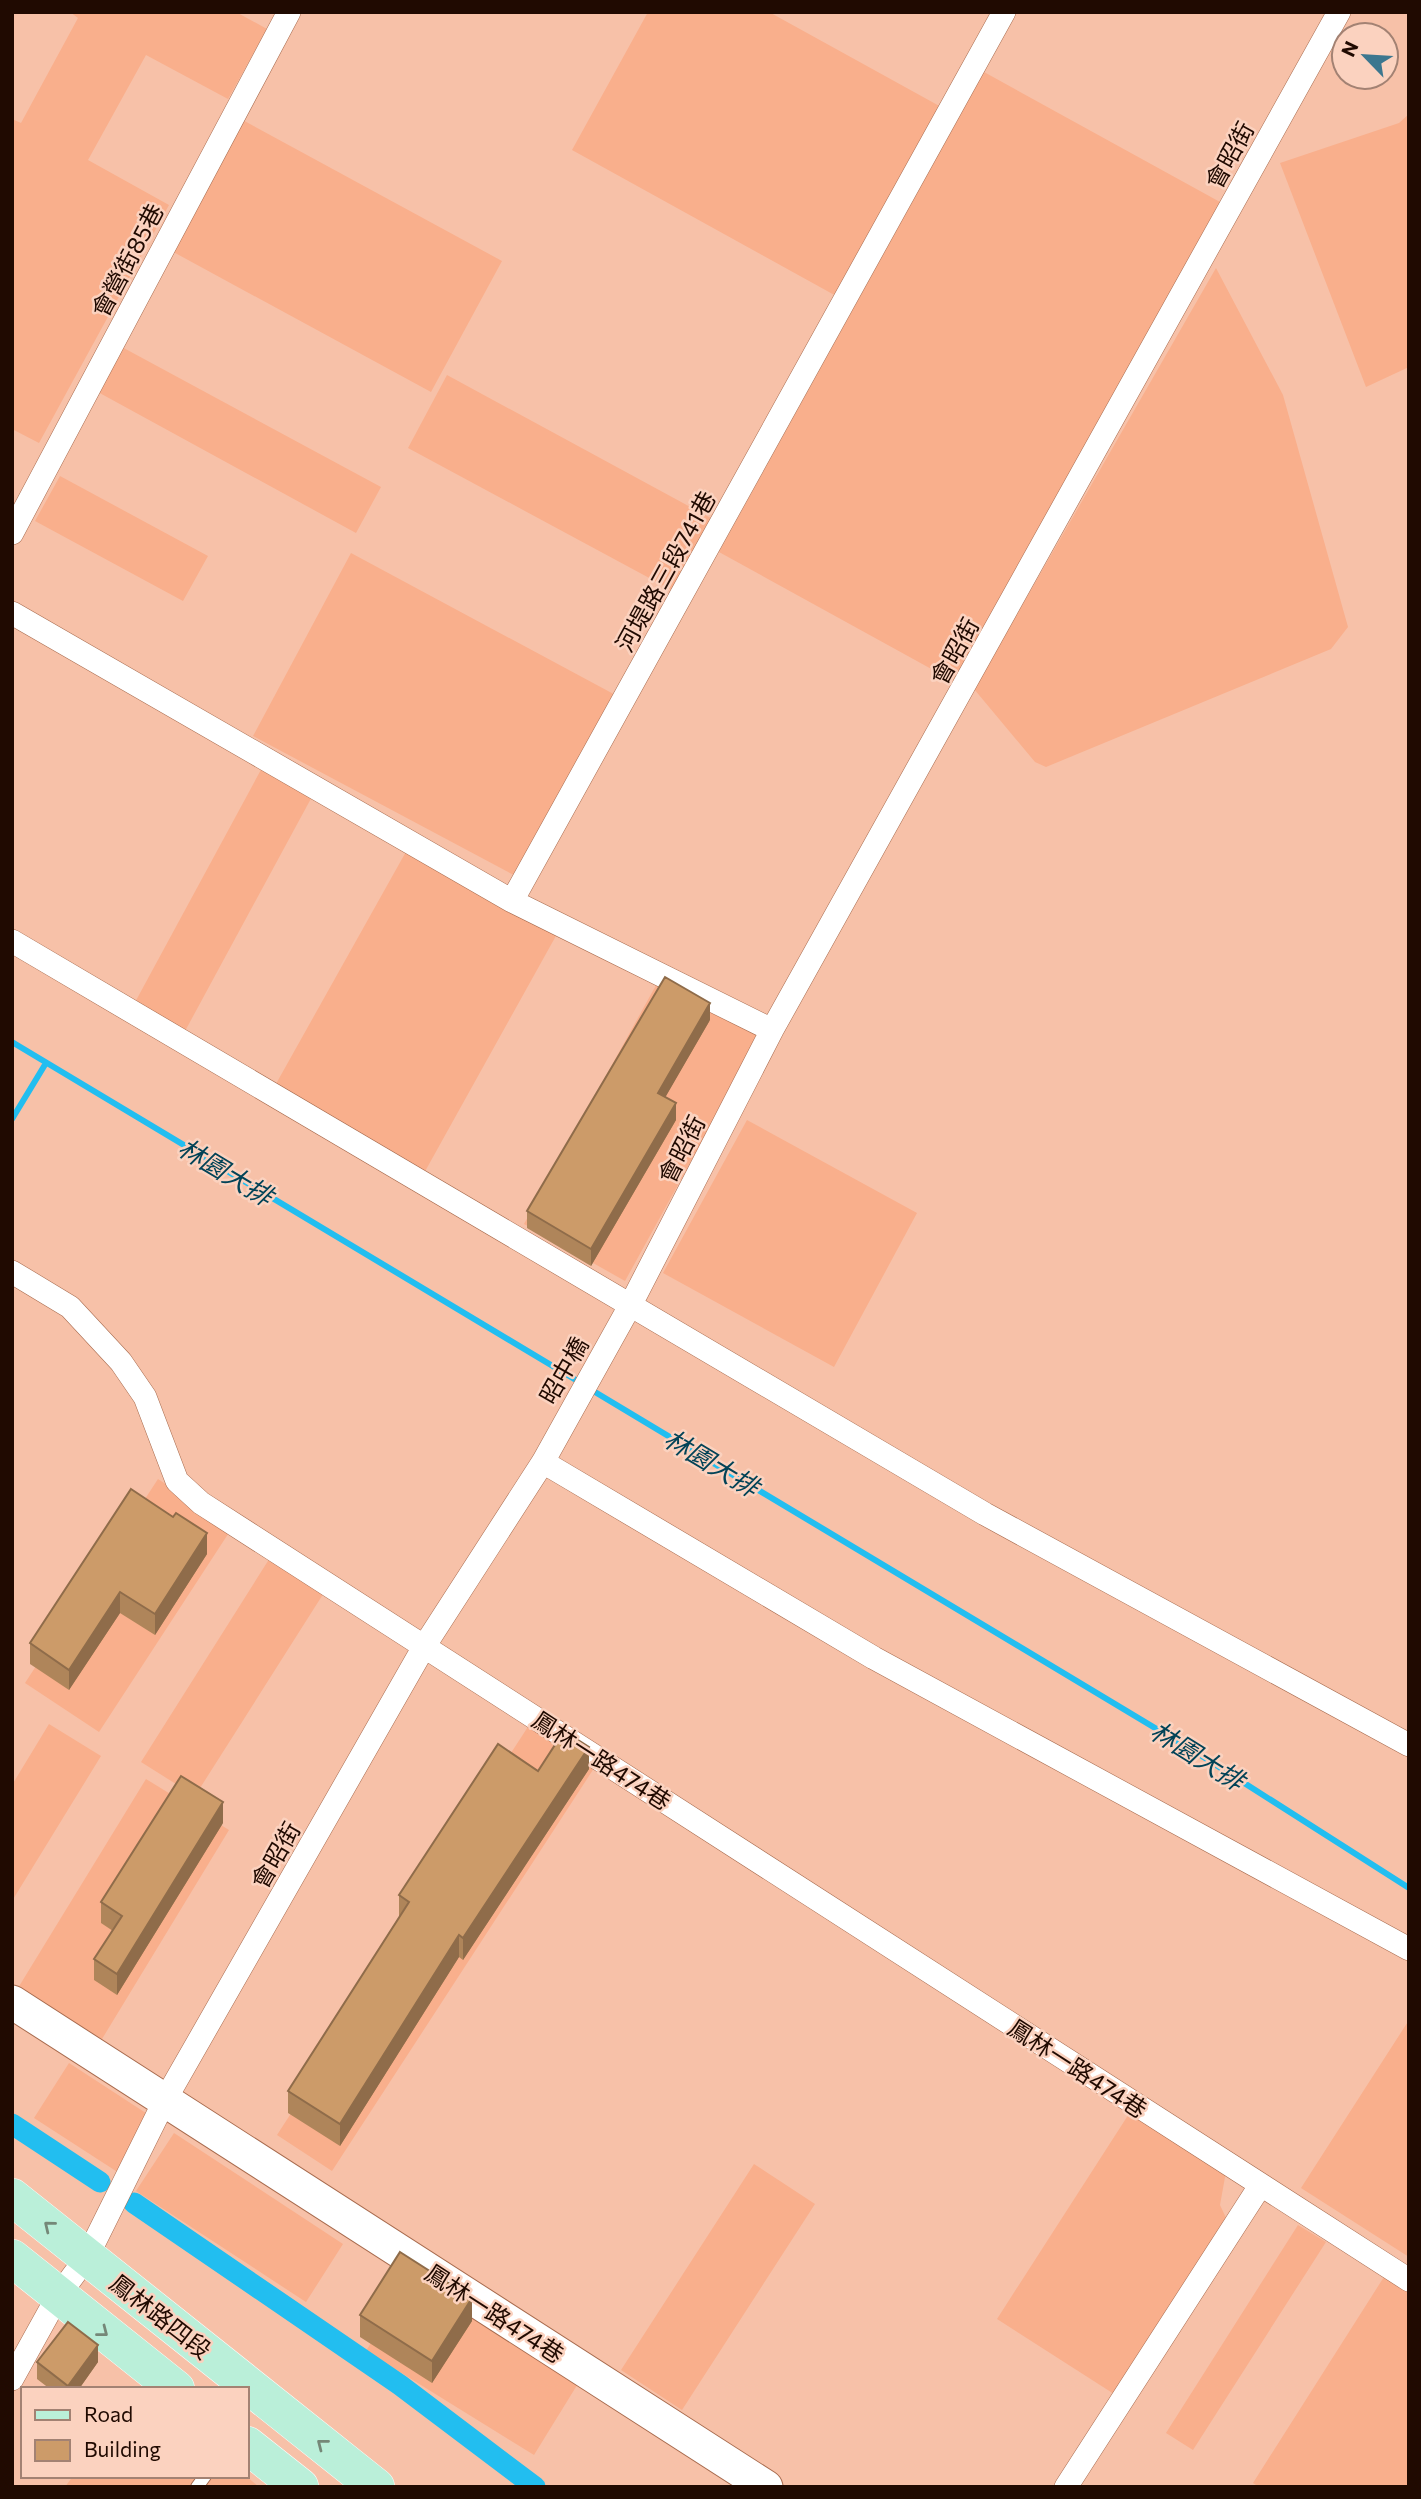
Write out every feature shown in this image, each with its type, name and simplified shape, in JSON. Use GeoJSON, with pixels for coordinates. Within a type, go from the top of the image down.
{"type":"FeatureCollection","features":[{"type":"Feature","properties":{"kind":"main road","name":"鳳林路四段"},"geometry":{"type":"LineString","coordinates":[[12,2197],[376,2487]]}},
{"type":"Feature","properties":{"kind":"main road","name":"鳳林路四段"},"geometry":{"type":"LineString","coordinates":[[12,2258],[173,2387]]}},
{"type":"Feature","properties":{"kind":"main road"},"geometry":{"type":"LineString","coordinates":[[248,2446],[300,2487]]}},
{"type":"Feature","properties":{"kind":"street","name":"會營街85巷"},"geometry":{"type":"LineString","coordinates":[[12,533],[289,12]]}},
{"type":"Feature","properties":{"kind":"street","name":"河堤路三段741巷"},"geometry":{"type":"LineString","coordinates":[[512,901],[1004,12]]}},
{"type":"Feature","properties":{"kind":"street","name":"會昭街"},"geometry":{"type":"LineString","coordinates":[[626,1312],[772,1030],[1339,12]]}},
{"type":"Feature","properties":{"kind":"street"},"geometry":{"type":"LineString","coordinates":[[12,613],[512,901],[772,1030]]}},
{"type":"Feature","properties":{"kind":"street"},"geometry":{"type":"LineString","coordinates":[[12,941],[626,1312],[985,1514],[1409,1745]]}},
{"type":"Feature","properties":{"kind":"street","name":"鳳林一路474巷"},"geometry":{"type":"LineString","coordinates":[[12,1272],[70,1307],[121,1362],[145,1397],[177,1481],[201,1503],[1409,2280]]}},
{"type":"Feature","properties":{"kind":"street","name":"昭中橋"},"geometry":{"type":"LineString","coordinates":[[546,1455],[626,1312]]}},
{"type":"Feature","properties":{"kind":"street"},"geometry":{"type":"LineString","coordinates":[[546,1455],[874,1658],[1409,1949]]}},
{"type":"Feature","properties":{"kind":"street","name":"會昭街"},"geometry":{"type":"LineString","coordinates":[[12,2379],[58,2296],[87,2258],[164,2100],[425,1645],[546,1455]]}},
{"type":"Feature","properties":{"kind":"street","name":"鳳林一路474巷"},"geometry":{"type":"LineString","coordinates":[[12,2002],[766,2487]]}},
{"type":"Feature","properties":{"kind":"street"},"geometry":{"type":"LineString","coordinates":[[1066,2487],[1260,2186]]}},
{"type":"Feature","properties":{"kind":"shaded area"},"geometry":{"type":"Polygon","coordinates":[[[70,12],[236,12],[267,29],[228,99],[146,55],[88,160],[169,205],[39,443],[12,429],[12,119],[21,123],[78,18],[70,12]]]}},
{"type":"Feature","properties":{"kind":"shaded area"},"geometry":{"type":"Polygon","coordinates":[[[648,12],[769,12],[943,108],[838,297],[572,150],[648,12]]]}},
{"type":"Feature","properties":{"kind":"shaded area"},"geometry":{"type":"Polygon","coordinates":[[[984,72],[1220,202],[955,682],[719,552],[984,72]]]}},
{"type":"Feature","properties":{"kind":"shaded area"},"geometry":{"type":"Polygon","coordinates":[[[1409,114],[1409,367],[1366,387],[1280,163],[1399,123],[1409,114]]]}},
{"type":"Feature","properties":{"kind":"shaded area"},"geometry":{"type":"Polygon","coordinates":[[[237,117],[502,261],[431,392],[166,248],[237,117]]]}},
{"type":"Feature","properties":{"kind":"shaded area"},"geometry":{"type":"Polygon","coordinates":[[[1216,268],[1283,395],[1348,627],[1331,649],[1046,767],[1035,762],[974,689],[1216,268]]]}},
{"type":"Feature","properties":{"kind":"shaded area"},"geometry":{"type":"Polygon","coordinates":[[[120,346],[381,487],[356,533],[96,391],[120,346]]]}},
{"type":"Feature","properties":{"kind":"shaded area"},"geometry":{"type":"Polygon","coordinates":[[[447,375],[718,522],[679,594],[408,448],[447,375]]]}},
{"type":"Feature","properties":{"kind":"shaded area"},"geometry":{"type":"Polygon","coordinates":[[[60,476],[208,556],[183,601],[35,521],[60,476]]]}},
{"type":"Feature","properties":{"kind":"shaded area"},"geometry":{"type":"Polygon","coordinates":[[[351,553],[621,698],[523,880],[253,736],[351,553]]]}},
{"type":"Feature","properties":{"kind":"shaded area"},"geometry":{"type":"Polygon","coordinates":[[[263,766],[314,793],[184,1033],[133,1006],[263,766]]]}},
{"type":"Feature","properties":{"kind":"shaded area"},"geometry":{"type":"Polygon","coordinates":[[[412,841],[562,925],[423,1175],[272,1091],[412,841]]]}},
{"type":"Feature","properties":{"kind":"shaded area"},"geometry":{"type":"Polygon","coordinates":[[[660,978],[761,1034],[625,1281],[524,1224],[660,978]]]}},
{"type":"Feature","properties":{"kind":"shaded area"},"geometry":{"type":"Polygon","coordinates":[[[747,1120],[917,1213],[834,1367],[663,1273],[747,1120]]]}},
{"type":"Feature","properties":{"kind":"shaded area"},"geometry":{"type":"Polygon","coordinates":[[[158,1479],[232,1528],[99,1732],[25,1683],[158,1479]]]}},
{"type":"Feature","properties":{"kind":"shaded area"},"geometry":{"type":"Polygon","coordinates":[[[273,1553],[327,1588],[195,1796],[141,1762],[273,1553]]]}},
{"type":"Feature","properties":{"kind":"shaded area"},"geometry":{"type":"Polygon","coordinates":[[[535,1716],[600,1759],[332,2171],[277,2135],[407,1934],[398,1927],[535,1716]]]}},
{"type":"Feature","properties":{"kind":"shaded area"},"geometry":{"type":"Polygon","coordinates":[[[49,1724],[101,1756],[12,1901],[12,1785],[49,1724]]]}},
{"type":"Feature","properties":{"kind":"shaded area"},"geometry":{"type":"Polygon","coordinates":[[[146,1779],[229,1830],[102,2039],[18,1988],[146,1779]]]}},
{"type":"Feature","properties":{"kind":"shaded area"},"geometry":{"type":"Polygon","coordinates":[[[1409,2020],[1409,2257],[1301,2188],[1409,2020]]]}},
{"type":"Feature","properties":{"kind":"shaded area"},"geometry":{"type":"Polygon","coordinates":[[[69,2063],[155,2119],[119,2173],[34,2118],[69,2063]]]}},
{"type":"Feature","properties":{"kind":"shaded area"},"geometry":{"type":"Polygon","coordinates":[[[1134,2106],[1227,2166],[1220,2205],[1227,2220],[1114,2394],[997,2319],[1134,2106]]]}},
{"type":"Feature","properties":{"kind":"shaded area"},"geometry":{"type":"Polygon","coordinates":[[[174,2133],[343,2244],[306,2302],[136,2191],[174,2133]]]}},
{"type":"Feature","properties":{"kind":"shaded area"},"geometry":{"type":"Polygon","coordinates":[[[754,2164],[815,2204],[682,2410],[621,2370],[754,2164]]]}},
{"type":"Feature","properties":{"kind":"shaded area"},"geometry":{"type":"Polygon","coordinates":[[[1298,2225],[1326,2242],[1193,2450],[1166,2433],[1298,2225]]]}},
{"type":"Feature","properties":{"kind":"shaded area"},"geometry":{"type":"Polygon","coordinates":[[[1389,2269],[1409,2281],[1409,2487],[1259,2487],[1253,2483],[1389,2269]]]}},
{"type":"Feature","properties":{"kind":"shaded area"},"geometry":{"type":"Polygon","coordinates":[[[411,2278],[579,2382],[534,2455],[366,2351],[411,2278]]]}},
{"type":"Feature","properties":{"kind":"shaded area"},"geometry":{"type":"Polygon","coordinates":[[[72,2478],[248,2478],[259,2487],[65,2487],[72,2478]]]}},
{"type":"Feature","properties":{"kind":"building"},"geometry":{"type":"Polygon","coordinates":[[[665,977],[710,1003],[658,1093],[676,1103],[591,1249],[527,1211],[665,977]]]}},
{"type":"Feature","properties":{"kind":"building"},"geometry":{"type":"Polygon","coordinates":[[[131,1489],[173,1517],[176,1513],[207,1533],[155,1614],[120,1592],[69,1670],[30,1643],[131,1489]]]}},
{"type":"Feature","properties":{"kind":"building"},"geometry":{"type":"Polygon","coordinates":[[[564,1731],[589,1747],[463,1938],[459,1935],[340,2124],[288,2091],[409,1902],[399,1895],[498,1744],[538,1771],[564,1731]]]}},
{"type":"Feature","properties":{"kind":"building"},"geometry":{"type":"Polygon","coordinates":[[[181,1776],[223,1802],[117,1974],[94,1959],[122,1916],[101,1902],[181,1776]]]}},
{"type":"Feature","properties":{"kind":"building"},"geometry":{"type":"Polygon","coordinates":[[[400,2252],[472,2298],[432,2361],[360,2315],[400,2252]]]}},
{"type":"Feature","properties":{"kind":"building"},"geometry":{"type":"Polygon","coordinates":[[[68,2322],[98,2345],[68,2386],[37,2362],[68,2322]]]}},
{"type":"Feature","properties":{"kind":"waterway","name":"林園大排"},"geometry":{"type":"LineString","coordinates":[[12,1042],[581,1383]]}},
{"type":"Feature","properties":{"kind":"waterway"},"geometry":{"type":"LineString","coordinates":[[12,1119],[46,1063]]}},
{"type":"Feature","properties":{"kind":"waterway","name":"林園大排"},"geometry":{"type":"LineString","coordinates":[[590,1389],[1205,1758],[1409,1888]]}},
{"type":"Feature","properties":{"kind":"waterway"},"geometry":{"type":"LineString","coordinates":[[12,2124],[100,2182]]}},
{"type":"Feature","properties":{"kind":"waterway"},"geometry":{"type":"LineString","coordinates":[[134,2203],[400,2385],[535,2487]]}}]}
